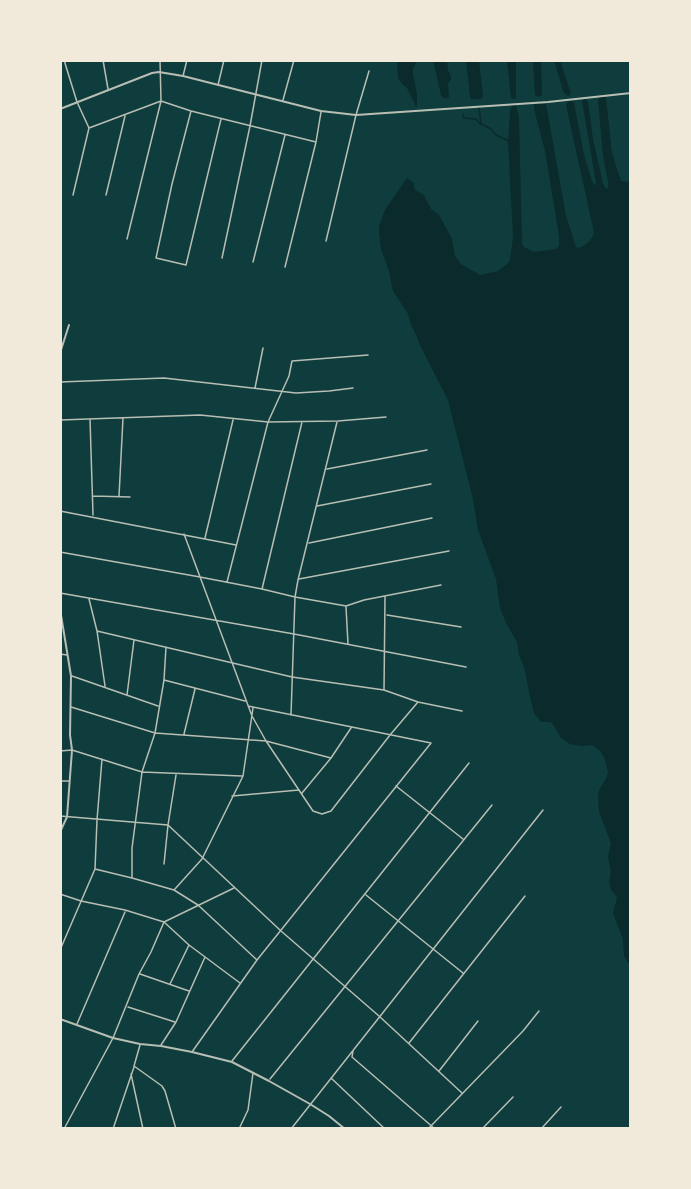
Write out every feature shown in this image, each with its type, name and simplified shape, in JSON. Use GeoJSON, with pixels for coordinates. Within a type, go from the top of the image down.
{"type":"FeatureCollection","features":[{"type":"Feature","properties":{"kind":"street"},"geometry":{"type":"LineString","coordinates":[[64,60],[77,102],[89,128],[73,195]]}},
{"type":"Feature","properties":{"kind":"street"},"geometry":{"type":"LineString","coordinates":[[103,60],[109,91]]}},
{"type":"Feature","properties":{"kind":"street"},"geometry":{"type":"LineString","coordinates":[[127,239],[161,101],[160,60]]}},
{"type":"Feature","properties":{"kind":"street"},"geometry":{"type":"LineString","coordinates":[[183,76],[187,60]]}},
{"type":"Feature","properties":{"kind":"street"},"geometry":{"type":"LineString","coordinates":[[218,85],[224,60]]}},
{"type":"Feature","properties":{"kind":"street"},"geometry":{"type":"LineString","coordinates":[[222,258],[262,60]]}},
{"type":"Feature","properties":{"kind":"street"},"geometry":{"type":"LineString","coordinates":[[283,102],[294,60]]}},
{"type":"Feature","properties":{"kind":"street"},"geometry":{"type":"LineString","coordinates":[[60,68],[65,66]]}},
{"type":"Feature","properties":{"kind":"street"},"geometry":{"type":"LineString","coordinates":[[326,241],[369,70]]}},
{"type":"Feature","properties":{"kind":"street"},"geometry":{"type":"LineString","coordinates":[[60,109],[159,72],[321,111],[356,115],[447,110],[631,93]]}},
{"type":"Feature","properties":{"kind":"street"},"geometry":{"type":"LineString","coordinates":[[89,128],[161,101],[190,111],[316,142]]}},
{"type":"Feature","properties":{"kind":"street"},"geometry":{"type":"LineString","coordinates":[[190,111],[156,258],[186,265],[222,119]]}},
{"type":"Feature","properties":{"kind":"street"},"geometry":{"type":"LineString","coordinates":[[285,267],[316,142],[321,111]]}},
{"type":"Feature","properties":{"kind":"street"},"geometry":{"type":"LineString","coordinates":[[105,195],[125,115]]}},
{"type":"Feature","properties":{"kind":"street"},"geometry":{"type":"LineString","coordinates":[[253,262],[285,135]]}},
{"type":"Feature","properties":{"kind":"street"},"geometry":{"type":"LineString","coordinates":[[60,353],[69,325]]}},
{"type":"Feature","properties":{"kind":"street"},"geometry":{"type":"LineString","coordinates":[[255,388],[263,348]]}},
{"type":"Feature","properties":{"kind":"street"},"geometry":{"type":"LineString","coordinates":[[227,583],[268,422],[289,376],[292,361],[368,355]]}},
{"type":"Feature","properties":{"kind":"street"},"geometry":{"type":"LineString","coordinates":[[60,382],[164,378],[296,393],[353,388]]}},
{"type":"Feature","properties":{"kind":"street"},"geometry":{"type":"LineString","coordinates":[[60,420],[200,415],[268,422],[338,421],[386,417]]}},
{"type":"Feature","properties":{"kind":"street"},"geometry":{"type":"LineString","coordinates":[[119,496],[123,417]]}},
{"type":"Feature","properties":{"kind":"street"},"geometry":{"type":"LineString","coordinates":[[90,418],[93,516]]}},
{"type":"Feature","properties":{"kind":"street"},"geometry":{"type":"LineString","coordinates":[[204,538],[233,418]]}},
{"type":"Feature","properties":{"kind":"street"},"geometry":{"type":"LineString","coordinates":[[262,589],[302,421]]}},
{"type":"Feature","properties":{"kind":"street"},"geometry":{"type":"LineString","coordinates":[[291,715],[295,597],[338,421]]}},
{"type":"Feature","properties":{"kind":"street"},"geometry":{"type":"LineString","coordinates":[[327,469],[427,450]]}},
{"type":"Feature","properties":{"kind":"street"},"geometry":{"type":"LineString","coordinates":[[317,506],[431,484]]}},
{"type":"Feature","properties":{"kind":"street"},"geometry":{"type":"LineString","coordinates":[[92,496],[130,497]]}},
{"type":"Feature","properties":{"kind":"street"},"geometry":{"type":"LineString","coordinates":[[60,511],[236,545]]}},
{"type":"Feature","properties":{"kind":"street"},"geometry":{"type":"LineString","coordinates":[[308,543],[432,518]]}},
{"type":"Feature","properties":{"kind":"street"},"geometry":{"type":"LineString","coordinates":[[184,534],[252,716],[313,811],[322,814],[331,811],[418,702]]}},
{"type":"Feature","properties":{"kind":"street"},"geometry":{"type":"LineString","coordinates":[[298,580],[448,551]]}},
{"type":"Feature","properties":{"kind":"street"},"geometry":{"type":"LineString","coordinates":[[60,552],[346,606],[364,600],[441,585]]}},
{"type":"Feature","properties":{"kind":"street"},"geometry":{"type":"LineString","coordinates":[[60,593],[466,667]]}},
{"type":"Feature","properties":{"kind":"street"},"geometry":{"type":"LineString","coordinates":[[384,690],[385,596]]}},
{"type":"Feature","properties":{"kind":"street"},"geometry":{"type":"LineString","coordinates":[[89,599],[97,631],[105,687]]}},
{"type":"Feature","properties":{"kind":"street"},"geometry":{"type":"LineString","coordinates":[[346,606],[348,644]]}},
{"type":"Feature","properties":{"kind":"street"},"geometry":{"type":"LineString","coordinates":[[60,609],[71,676],[72,750],[68,817],[60,832]]}},
{"type":"Feature","properties":{"kind":"street"},"geometry":{"type":"LineString","coordinates":[[386,615],[460,627]]}},
{"type":"Feature","properties":{"kind":"street"},"geometry":{"type":"LineString","coordinates":[[97,631],[292,677],[384,690],[418,702],[462,711]]}},
{"type":"Feature","properties":{"kind":"street"},"geometry":{"type":"LineString","coordinates":[[127,695],[134,639]]}},
{"type":"Feature","properties":{"kind":"street"},"geometry":{"type":"LineString","coordinates":[[132,878],[132,848],[142,772],[155,733],[164,680],[166,646]]}},
{"type":"Feature","properties":{"kind":"street"},"geometry":{"type":"LineString","coordinates":[[60,654],[68,655]]}},
{"type":"Feature","properties":{"kind":"street"},"geometry":{"type":"LineString","coordinates":[[71,676],[159,706]]}},
{"type":"Feature","properties":{"kind":"street"},"geometry":{"type":"LineString","coordinates":[[164,680],[246,702]]}},
{"type":"Feature","properties":{"kind":"street"},"geometry":{"type":"LineString","coordinates":[[184,735],[195,688]]}},
{"type":"Feature","properties":{"kind":"street"},"geometry":{"type":"LineString","coordinates":[[71,706],[155,733],[266,741],[331,758]]}},
{"type":"Feature","properties":{"kind":"street"},"geometry":{"type":"LineString","coordinates":[[192,1052],[257,960],[431,743],[248,706]]}},
{"type":"Feature","properties":{"kind":"street"},"geometry":{"type":"LineString","coordinates":[[174,890],[202,859],[243,776],[253,707]]}},
{"type":"Feature","properties":{"kind":"street"},"geometry":{"type":"LineString","coordinates":[[232,796],[301,792],[331,758],[352,727]]}},
{"type":"Feature","properties":{"kind":"street"},"geometry":{"type":"LineString","coordinates":[[60,751],[72,750],[142,772],[243,776]]}},
{"type":"Feature","properties":{"kind":"street"},"geometry":{"type":"LineString","coordinates":[[60,950],[96,869],[102,759]]}},
{"type":"Feature","properties":{"kind":"street"},"geometry":{"type":"LineString","coordinates":[[232,1062],[469,764]]}},
{"type":"Feature","properties":{"kind":"street"},"geometry":{"type":"LineString","coordinates":[[164,864],[176,773]]}},
{"type":"Feature","properties":{"kind":"street"},"geometry":{"type":"LineString","coordinates":[[60,781],[70,781]]}},
{"type":"Feature","properties":{"kind":"street"},"geometry":{"type":"LineString","coordinates":[[396,786],[464,840]]}},
{"type":"Feature","properties":{"kind":"street"},"geometry":{"type":"LineString","coordinates":[[269,1081],[492,805]]}},
{"type":"Feature","properties":{"kind":"street"},"geometry":{"type":"LineString","coordinates":[[291,1129],[543,810]]}},
{"type":"Feature","properties":{"kind":"street"},"geometry":{"type":"LineString","coordinates":[[60,816],[168,825],[202,859],[462,1093]]}},
{"type":"Feature","properties":{"kind":"street"},"geometry":{"type":"LineString","coordinates":[[96,869],[174,890],[198,905],[257,960]]}},
{"type":"Feature","properties":{"kind":"street"},"geometry":{"type":"LineString","coordinates":[[64,1129],[113,1038],[139,974],[164,922],[235,888]]}},
{"type":"Feature","properties":{"kind":"street"},"geometry":{"type":"LineString","coordinates":[[60,894],[164,922],[189,945],[241,983]]}},
{"type":"Feature","properties":{"kind":"street"},"geometry":{"type":"LineString","coordinates":[[365,895],[464,973]]}},
{"type":"Feature","properties":{"kind":"street"},"geometry":{"type":"LineString","coordinates":[[408,1043],[525,896]]}},
{"type":"Feature","properties":{"kind":"street"},"geometry":{"type":"LineString","coordinates":[[77,1024],[125,910]]}},
{"type":"Feature","properties":{"kind":"street"},"geometry":{"type":"LineString","coordinates":[[169,984],[189,945]]}},
{"type":"Feature","properties":{"kind":"street"},"geometry":{"type":"LineString","coordinates":[[161,1046],[176,1022],[205,957]]}},
{"type":"Feature","properties":{"kind":"street"},"geometry":{"type":"LineString","coordinates":[[139,974],[189,991]]}},
{"type":"Feature","properties":{"kind":"street"},"geometry":{"type":"LineString","coordinates":[[126,1006],[176,1022]]}},
{"type":"Feature","properties":{"kind":"street"},"geometry":{"type":"LineString","coordinates":[[428,1129],[523,1031],[539,1011]]}},
{"type":"Feature","properties":{"kind":"street"},"geometry":{"type":"LineString","coordinates":[[60,1019],[113,1038],[192,1052],[232,1062],[310,1104],[342,1128]]}},
{"type":"Feature","properties":{"kind":"street"},"geometry":{"type":"LineString","coordinates":[[439,1072],[478,1021]]}},
{"type":"Feature","properties":{"kind":"street"},"geometry":{"type":"LineString","coordinates":[[113,1129],[135,1066],[140,1044]]}},
{"type":"Feature","properties":{"kind":"street"},"geometry":{"type":"LineString","coordinates":[[353,1049],[352,1057],[435,1129]]}},
{"type":"Feature","properties":{"kind":"street"},"geometry":{"type":"LineString","coordinates":[[135,1066],[162,1086],[176,1129]]}},
{"type":"Feature","properties":{"kind":"street"},"geometry":{"type":"LineString","coordinates":[[239,1129],[248,1110],[253,1073]]}},
{"type":"Feature","properties":{"kind":"street"},"geometry":{"type":"LineString","coordinates":[[131,1074],[143,1129]]}},
{"type":"Feature","properties":{"kind":"street"},"geometry":{"type":"LineString","coordinates":[[331,1077],[385,1129]]}},
{"type":"Feature","properties":{"kind":"street"},"geometry":{"type":"LineString","coordinates":[[482,1129],[513,1097]]}},
{"type":"Feature","properties":{"kind":"street"},"geometry":{"type":"LineString","coordinates":[[541,1129],[561,1107]]}},
{"type":"Feature","properties":{"kind":"water"},"geometry":{"type":"Polygon","coordinates":[[[397,60],[418,60],[413,69],[417,107],[407,88],[398,78],[397,60]]]}},
{"type":"Feature","properties":{"kind":"water"},"geometry":{"type":"Polygon","coordinates":[[[433,60],[447,60],[451,80],[448,83],[449,97],[447,98],[441,95],[433,60]]]}},
{"type":"Feature","properties":{"kind":"water"},"geometry":{"type":"Polygon","coordinates":[[[466,60],[479,60],[483,97],[481,99],[471,99],[466,60]]]}},
{"type":"Feature","properties":{"kind":"water"},"geometry":{"type":"Polygon","coordinates":[[[507,60],[516,60],[516,98],[514,99],[511,98],[507,60]]]}},
{"type":"Feature","properties":{"kind":"water"},"geometry":{"type":"Polygon","coordinates":[[[533,60],[541,60],[542,95],[539,97],[535,95],[533,60]]]}},
{"type":"Feature","properties":{"kind":"water"},"geometry":{"type":"Polygon","coordinates":[[[554,60],[560,60],[571,94],[568,96],[563,91],[554,60]]]}},
{"type":"Feature","properties":{"kind":"water"},"geometry":{"type":"Polygon","coordinates":[[[604,96],[616,166],[621,181],[631,182],[631,967],[624,956],[623,939],[613,913],[617,898],[611,890],[609,881],[611,871],[608,857],[611,843],[599,812],[599,790],[608,772],[604,757],[593,745],[570,744],[561,738],[552,723],[541,722],[534,713],[517,642],[500,608],[496,579],[478,530],[473,499],[448,400],[421,347],[407,312],[393,291],[381,249],[379,233],[385,210],[407,178],[414,183],[415,190],[424,195],[431,209],[439,215],[452,239],[455,256],[461,264],[480,275],[498,271],[507,264],[510,260],[513,237],[508,141],[510,112],[512,105],[516,105],[519,118],[522,244],[534,252],[556,249],[559,246],[559,236],[545,151],[534,104],[546,104],[566,216],[576,247],[585,245],[594,233],[566,105],[569,101],[574,103],[584,155],[595,186],[582,101],[585,99],[588,101],[593,139],[606,189],[608,182],[603,156],[598,100],[604,96]]]}},
{"type":"Feature","properties":{"kind":"waterway"},"geometry":{"type":"LineString","coordinates":[[479,107],[481,123]]}},
{"type":"Feature","properties":{"kind":"waterway"},"geometry":{"type":"LineString","coordinates":[[463,114],[464,118],[476,119],[496,135],[509,141]]}}]}
